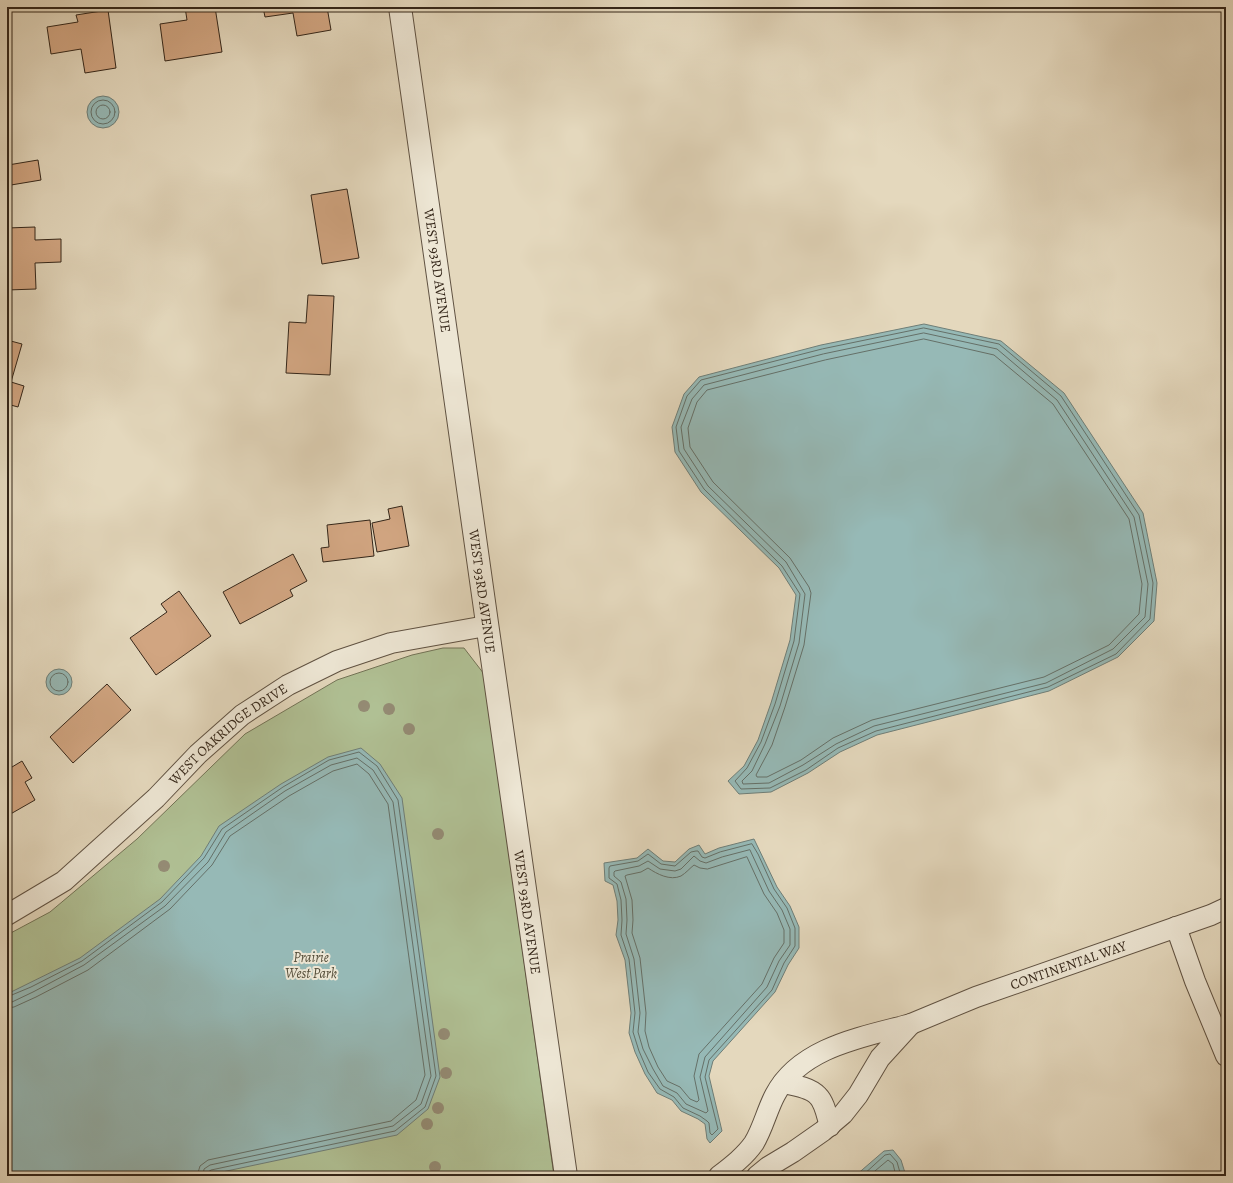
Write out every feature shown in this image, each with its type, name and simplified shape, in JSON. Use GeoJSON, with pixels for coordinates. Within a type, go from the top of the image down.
{"type":"FeatureCollection","features":[{"type":"Feature","properties":{"kind":"street","name":"WEST 93RD AVENUE"},"geometry":{"type":"LineString","coordinates":[[400,7],[427,189],[486,626],[566,1176]]}},
{"type":"Feature","properties":{"kind":"street","name":"WEST OAKRIDGE DRIVE"},"geometry":{"type":"LineString","coordinates":[[7,915],[64,881],[156,798],[198,754],[242,715],[288,685],[337,661],[391,643],[486,626]]}},
{"type":"Feature","properties":{"kind":"street","name":"CONTINENTAL WAY"},"geometry":{"type":"LineString","coordinates":[[732,1172],[754,1143],[775,1094],[789,1075],[807,1060],[825,1050],[911,1024],[976,997],[1211,915],[1226,908]]}},
{"type":"Feature","properties":{"kind":"street"},"geometry":{"type":"LineString","coordinates":[[1176,927],[1226,1056]]}},
{"type":"Feature","properties":{"kind":"street","name":"CONTINENTAL WAY"},"geometry":{"type":"LineString","coordinates":[[757,1176],[830,1126],[843,1114],[858,1095],[880,1058],[911,1024]]}},
{"type":"Feature","properties":{"kind":"street"},"geometry":{"type":"LineString","coordinates":[[783,1083],[800,1086],[810,1090],[818,1096],[823,1105],[830,1126]]}},
{"type":"Feature","properties":{"kind":"green space","name":"Prairie West Park"},"geometry":{"type":"Polygon","coordinates":[[[443,648],[464,648],[484,674],[554,1176],[7,1176],[7,935],[50,912],[137,839],[245,734],[337,680],[412,655],[443,648]]]}},
{"type":"Feature","properties":{"kind":"water"},"geometry":{"type":"Polygon","coordinates":[[[103,96],[114,101],[119,112],[114,123],[103,128],[92,123],[87,112],[92,101],[103,96]]]}},
{"type":"Feature","properties":{"kind":"water"},"geometry":{"type":"Polygon","coordinates":[[[924,324],[1001,341],[1064,393],[1143,513],[1157,583],[1154,621],[1118,657],[1049,691],[877,735],[840,752],[808,773],[771,792],[739,794],[728,781],[744,766],[758,740],[790,640],[796,595],[779,568],[701,492],[675,452],[672,427],[684,394],[699,377],[821,345],[924,324]]]}},
{"type":"Feature","properties":{"kind":"water"},"geometry":{"type":"Polygon","coordinates":[[[59,669],[68,673],[72,682],[68,691],[59,695],[50,691],[46,682],[50,673],[59,669]]]}},
{"type":"Feature","properties":{"kind":"water"},"geometry":{"type":"Polygon","coordinates":[[[361,748],[380,764],[402,798],[440,1077],[428,1109],[397,1135],[203,1176],[7,1176],[7,994],[80,958],[160,899],[201,856],[219,826],[281,784],[328,757],[361,748]]]}},
{"type":"Feature","properties":{"kind":"water"},"geometry":{"type":"Polygon","coordinates":[[[754,839],[777,887],[790,906],[799,927],[799,948],[788,965],[775,992],[713,1061],[709,1076],[722,1131],[710,1143],[707,1139],[705,1124],[681,1111],[672,1100],[657,1093],[645,1074],[635,1052],[629,1033],[631,1013],[625,960],[616,935],[618,920],[617,901],[613,885],[605,881],[604,863],[637,858],[648,849],[663,861],[675,862],[689,849],[699,845],[705,854],[719,848],[754,839]]]}},
{"type":"Feature","properties":{"kind":"water"},"geometry":{"type":"Polygon","coordinates":[[[893,1150],[901,1160],[906,1176],[855,1176],[884,1151],[893,1150]]]}},
{"type":"Feature","properties":{"kind":"building"},"geometry":{"type":"Polygon","coordinates":[[[185,7],[215,7],[222,52],[165,61],[160,24],[187,20],[185,7]]]}},
{"type":"Feature","properties":{"kind":"building"},"geometry":{"type":"Polygon","coordinates":[[[263,7],[327,7],[331,30],[297,36],[293,13],[265,17],[263,7]]]}},
{"type":"Feature","properties":{"kind":"building"},"geometry":{"type":"Polygon","coordinates":[[[108,10],[116,68],[85,73],[81,49],[51,54],[47,27],[78,22],[76,15],[108,10]]]}},
{"type":"Feature","properties":{"kind":"building"},"geometry":{"type":"Polygon","coordinates":[[[38,160],[41,180],[11,185],[8,165],[38,160]]]}},
{"type":"Feature","properties":{"kind":"building"},"geometry":{"type":"Polygon","coordinates":[[[347,189],[359,258],[322,264],[311,195],[347,189]]]}},
{"type":"Feature","properties":{"kind":"building"},"geometry":{"type":"Polygon","coordinates":[[[35,227],[35,240],[61,239],[61,262],[35,263],[36,289],[7,290],[7,228],[35,227]]]}},
{"type":"Feature","properties":{"kind":"building"},"geometry":{"type":"Polygon","coordinates":[[[308,295],[334,296],[330,375],[286,373],[289,322],[306,323],[308,295]]]}},
{"type":"Feature","properties":{"kind":"building"},"geometry":{"type":"Polygon","coordinates":[[[7,340],[22,344],[11,382],[24,386],[18,407],[7,404],[7,340]]]}},
{"type":"Feature","properties":{"kind":"building"},"geometry":{"type":"Polygon","coordinates":[[[402,506],[409,546],[377,552],[372,523],[390,519],[388,509],[402,506]]]}},
{"type":"Feature","properties":{"kind":"building"},"geometry":{"type":"Polygon","coordinates":[[[370,520],[374,556],[323,562],[321,548],[329,547],[327,525],[370,520]]]}},
{"type":"Feature","properties":{"kind":"building"},"geometry":{"type":"Polygon","coordinates":[[[293,554],[307,581],[290,590],[293,596],[240,624],[223,592],[293,554]]]}},
{"type":"Feature","properties":{"kind":"building"},"geometry":{"type":"Polygon","coordinates":[[[179,591],[211,636],[156,675],[130,638],[167,612],[161,604],[179,591]]]}},
{"type":"Feature","properties":{"kind":"building"},"geometry":{"type":"Polygon","coordinates":[[[107,684],[131,710],[73,763],[50,737],[107,684]]]}},
{"type":"Feature","properties":{"kind":"building"},"geometry":{"type":"Polygon","coordinates":[[[22,761],[32,778],[25,782],[35,800],[7,816],[7,770],[22,761]]]}}]}
